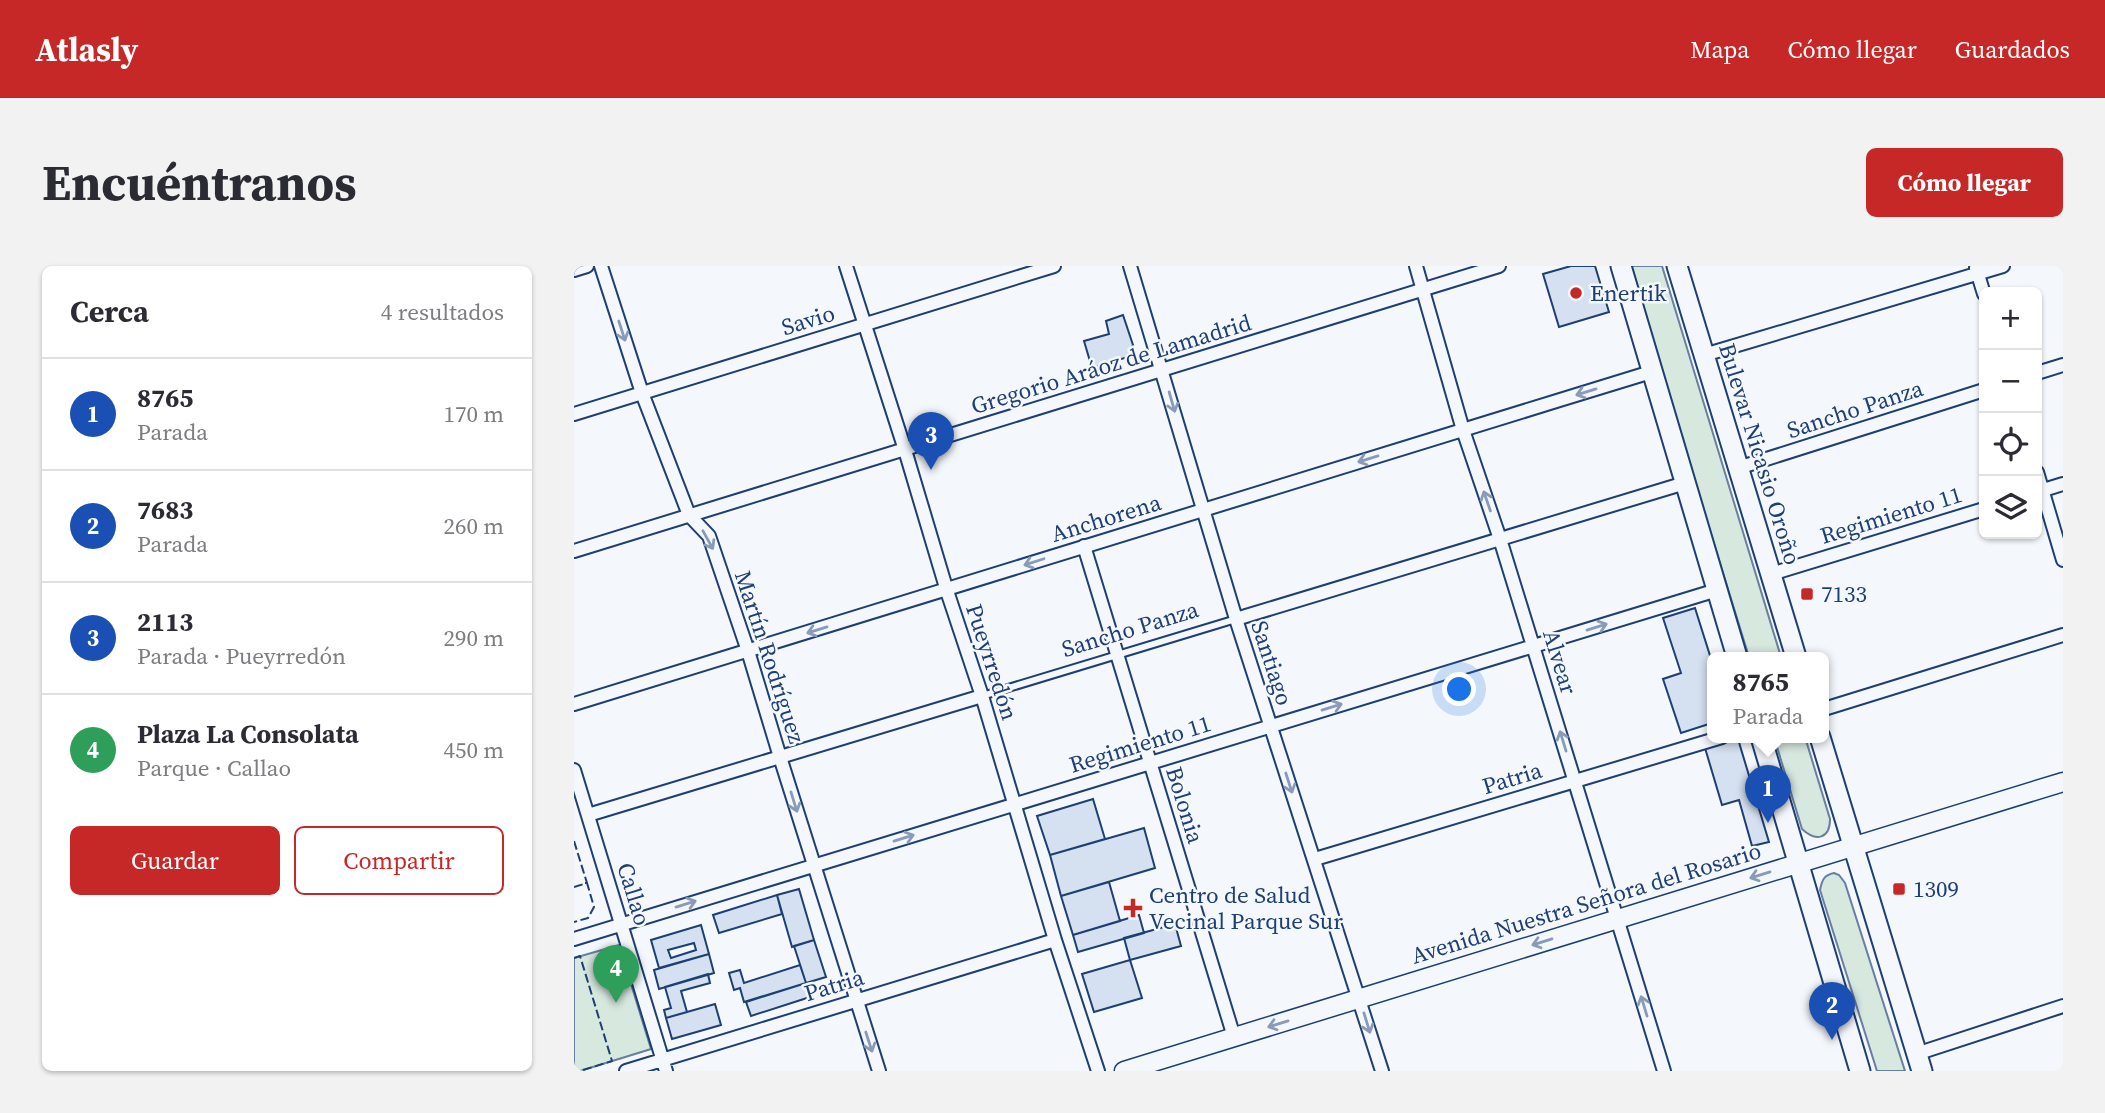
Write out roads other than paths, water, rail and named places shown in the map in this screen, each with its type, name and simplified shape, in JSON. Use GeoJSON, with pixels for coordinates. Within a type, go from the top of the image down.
{"type":"FeatureCollection","features":[{"type":"Feature","properties":{"kind":"main road"},"geometry":{"type":"LineString","coordinates":[[1621,266],[1736,652]]}},
{"type":"Feature","properties":{"kind":"main road","name":"Bulevar Nicasio Oroño"},"geometry":{"type":"LineString","coordinates":[[1677,266],[1794,652]]}},
{"type":"Feature","properties":{"kind":"main road"},"geometry":{"type":"LineString","coordinates":[[1763,743],[1860,1071]]}},
{"type":"Feature","properties":{"kind":"main road"},"geometry":{"type":"LineString","coordinates":[[1822,743],[1919,1062]]}},
{"type":"Feature","properties":{"kind":"street"},"geometry":{"type":"LineString","coordinates":[[574,270],[587,266]]}},
{"type":"Feature","properties":{"kind":"street","name":"Martín Rodríguez"},"geometry":{"type":"LineString","coordinates":[[601,266],[642,393],[689,515],[709,536],[748,651],[879,1071]]}},
{"type":"Feature","properties":{"kind":"street","name":"Pueyrredón"},"geometry":{"type":"LineString","coordinates":[[846,266],[1098,1071]]}},
{"type":"Feature","properties":{"kind":"street","name":"Savio"},"geometry":{"type":"LineString","coordinates":[[574,414],[1054,266]]}},
{"type":"Feature","properties":{"kind":"street","name":"Santiago"},"geometry":{"type":"LineString","coordinates":[[1130,266],[1236,619],[1382,1071]]}},
{"type":"Feature","properties":{"kind":"street","name":"Alvear"},"geometry":{"type":"LineString","coordinates":[[1416,266],[1463,429],[1500,539],[1664,1071]]}},
{"type":"Feature","properties":{"kind":"street","name":"Gregorio Aráoz de Lamadrid"},"geometry":{"type":"LineString","coordinates":[[574,551],[1499,266]]}},
{"type":"Feature","properties":{"kind":"street"},"geometry":{"type":"LineString","coordinates":[[1704,355],[1977,270],[2003,266]]}},
{"type":"Feature","properties":{"kind":"street"},"geometry":{"type":"LineString","coordinates":[[1977,270],[1982,287]]}},
{"type":"Feature","properties":{"kind":"street"},"geometry":{"type":"LineString","coordinates":[[2042,371],[2063,365]]}},
{"type":"Feature","properties":{"kind":"street","name":"Anchorena"},"geometry":{"type":"LineString","coordinates":[[574,704],[1651,372]]}},
{"type":"Feature","properties":{"kind":"street","name":"Sancho Panza"},"geometry":{"type":"LineString","coordinates":[[1738,468],[1979,392]]}},
{"type":"Feature","properties":{"kind":"street","name":"Sancho Panza"},"geometry":{"type":"LineString","coordinates":[[1236,619],[1685,483]]}},
{"type":"Feature","properties":{"kind":"street"},"geometry":{"type":"LineString","coordinates":[[2042,490],[2063,484]]}},
{"type":"Feature","properties":{"kind":"street"},"geometry":{"type":"LineString","coordinates":[[2042,500],[2063,560]]}},
{"type":"Feature","properties":{"kind":"street","name":"Regimiento 11"},"geometry":{"type":"LineString","coordinates":[[1771,575],[1979,511]]}},
{"type":"Feature","properties":{"kind":"street","name":"Bolonia"},"geometry":{"type":"LineString","coordinates":[[1084,546],[1234,1037]]}},
{"type":"Feature","properties":{"kind":"street","name":"Regimiento 11"},"geometry":{"type":"LineString","coordinates":[[574,939],[1717,590]]}},
{"type":"Feature","properties":{"kind":"street"},"geometry":{"type":"LineString","coordinates":[[1829,707],[2063,635]]}},
{"type":"Feature","properties":{"kind":"street","name":"Sancho Panza"},"geometry":{"type":"LineString","coordinates":[[588,815],[982,696]]}},
{"type":"Feature","properties":{"kind":"street","name":"Patria"},"geometry":{"type":"LineString","coordinates":[[1315,859],[1707,741]]}},
{"type":"Feature","properties":{"kind":"street","name":"Callao"},"geometry":{"type":"LineString","coordinates":[[574,770],[664,1065]]}},
{"type":"Feature","properties":{"kind":"street","name":"Avenida Nuestra Señora del Rosario"},"geometry":{"type":"LineString","coordinates":[[1124,1071],[2063,782]]}},
{"type":"Feature","properties":{"kind":"street","name":"Patria"},"geometry":{"type":"LineString","coordinates":[[626,1071],[664,1065],[856,1001],[1055,940]]}},
{"type":"Feature","properties":{"kind":"street"},"geometry":{"type":"LineString","coordinates":[[1919,1062],[2063,1006]]}},
{"type":"Feature","properties":{"kind":"lane","name":"Sancho Panza"},"geometry":{"type":"LineString","coordinates":[[982,696],[1236,619]]}},
{"type":"Feature","properties":{"kind":"place","name":"Enertik"},"geometry":{"type":"Point","coordinates":[1576,293]}},
{"type":"Feature","properties":{"kind":"place","name":"2113"},"geometry":{"type":"Point","coordinates":[931,470]}},
{"type":"Feature","properties":{"kind":"place","name":"7133"},"geometry":{"type":"Point","coordinates":[1807,594]}},
{"type":"Feature","properties":{"kind":"place","name":"8765"},"geometry":{"type":"Point","coordinates":[1768,823]}},
{"type":"Feature","properties":{"kind":"place","name":"1309"},"geometry":{"type":"Point","coordinates":[1899,889]}},
{"type":"Feature","properties":{"kind":"place","name":"Centro de Salud Vecinal Parque Sur"},"geometry":{"type":"Point","coordinates":[1133,908]}},
{"type":"Feature","properties":{"kind":"place","name":"Plaza La Consolata"},"geometry":{"type":"Point","coordinates":[616,1003]}},
{"type":"Feature","properties":{"kind":"place","name":"7683"},"geometry":{"type":"Point","coordinates":[1832,1040]}}]}
